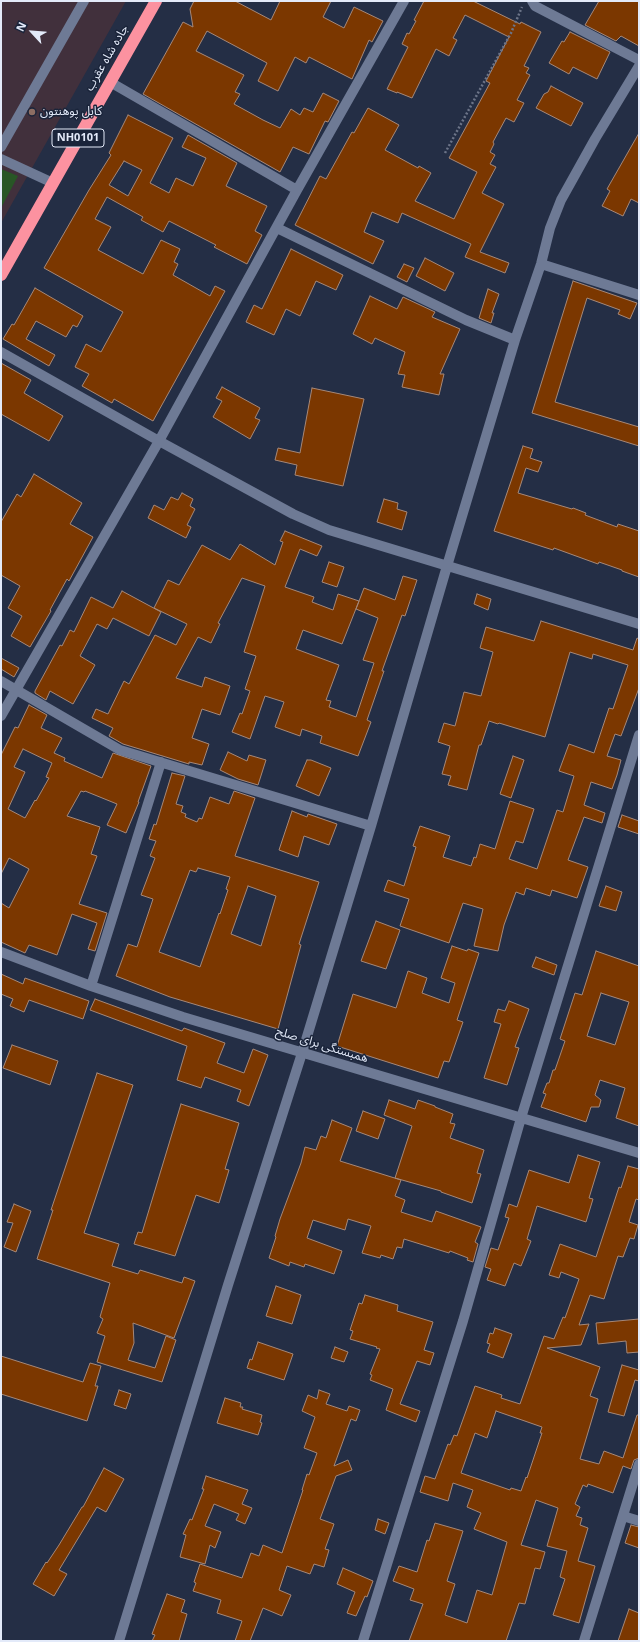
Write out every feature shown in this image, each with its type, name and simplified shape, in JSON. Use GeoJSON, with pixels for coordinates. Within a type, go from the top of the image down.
{"type":"FeatureCollection","features":[{"type":"Feature","properties":{"kind":"highway","name":"جاده شاه عقرب"},"geometry":{"type":"LineString","coordinates":[[1,275],[156,1]]}},
{"type":"Feature","properties":{"kind":"street"},"geometry":{"type":"LineString","coordinates":[[1,147],[84,1]]}},
{"type":"Feature","properties":{"kind":"street"},"geometry":{"type":"LineString","coordinates":[[1,716],[159,441],[297,190],[404,1]]}},
{"type":"Feature","properties":{"kind":"street"},"geometry":{"type":"LineString","coordinates":[[532,1],[535,6],[639,60]]}},
{"type":"Feature","properties":{"kind":"street"},"geometry":{"type":"LineString","coordinates":[[119,1641],[226,1292],[302,1053],[371,826],[446,566],[550,228],[561,200],[594,139],[639,66]]}},
{"type":"Feature","properties":{"kind":"street"},"geometry":{"type":"LineString","coordinates":[[110,82],[297,190]]}},
{"type":"Feature","properties":{"kind":"street"},"geometry":{"type":"LineString","coordinates":[[1,159],[53,183]]}},
{"type":"Feature","properties":{"kind":"street"},"geometry":{"type":"LineString","coordinates":[[277,228],[466,320],[515,340]]}},
{"type":"Feature","properties":{"kind":"street"},"geometry":{"type":"LineString","coordinates":[[540,264],[639,295]]}},
{"type":"Feature","properties":{"kind":"street"},"geometry":{"type":"LineString","coordinates":[[1,352],[159,441],[294,514],[329,530],[639,624]]}},
{"type":"Feature","properties":{"kind":"street"},"geometry":{"type":"LineString","coordinates":[[1,680],[120,750],[371,826]]}},
{"type":"Feature","properties":{"kind":"street"},"geometry":{"type":"LineString","coordinates":[[364,1641],[463,1321],[521,1118],[639,735]]}},
{"type":"Feature","properties":{"kind":"street"},"geometry":{"type":"LineString","coordinates":[[91,986],[161,762]]}},
{"type":"Feature","properties":{"kind":"street","name":"همبستگی برای صلح"},"geometry":{"type":"LineString","coordinates":[[1,952],[91,986],[182,1017],[639,1153]]}},
{"type":"Feature","properties":{"kind":"street"},"geometry":{"type":"LineString","coordinates":[[584,1641],[639,1464]]}},
{"type":"Feature","properties":{"kind":"street"},"geometry":{"type":"LineString","coordinates":[[623,1516],[639,1521]]}},
{"type":"Feature","properties":{"kind":"path"},"geometry":{"type":"LineString","coordinates":[[445,153],[511,33],[525,1]]}},
{"type":"Feature","properties":{"kind":"shaded area","name":"کابل پوهنتون"},"geometry":{"type":"Polygon","coordinates":[[[1,1],[126,1],[1,223],[1,1]]]}},
{"type":"Feature","properties":{"kind":"green space"},"geometry":{"type":"Polygon","coordinates":[[[1,169],[18,176],[1,208],[1,169]]]}},
{"type":"Feature","properties":{"kind":"building"},"geometry":{"type":"Polygon","coordinates":[[[194,1],[235,1],[271,20],[280,1],[331,1],[323,17],[344,28],[354,7],[383,21],[372,42],[369,40],[352,79],[309,57],[306,63],[295,57],[278,91],[258,81],[267,63],[207,31],[196,51],[244,75],[235,92],[240,94],[234,104],[263,120],[280,128],[291,109],[300,115],[304,108],[313,112],[323,93],[339,101],[328,122],[325,121],[309,154],[293,147],[280,172],[143,94],[183,22],[193,27],[190,9],[194,1]]]}},
{"type":"Feature","properties":{"kind":"building"},"geometry":{"type":"Polygon","coordinates":[[[424,1],[473,1],[520,24],[521,22],[541,32],[524,66],[529,68],[526,73],[530,75],[517,100],[524,103],[514,122],[506,118],[493,142],[494,144],[490,152],[495,155],[490,164],[496,167],[482,193],[504,204],[480,252],[509,263],[505,273],[465,257],[471,244],[402,213],[398,223],[372,212],[364,232],[384,241],[373,264],[295,225],[320,176],[326,179],[352,132],[354,133],[368,108],[399,125],[385,150],[418,168],[419,166],[431,173],[415,201],[454,219],[477,172],[449,158],[490,83],[486,81],[509,37],[465,15],[453,38],[457,40],[449,56],[436,49],[412,98],[387,89],[408,47],[402,44],[407,33],[409,34],[416,21],[414,20],[424,1]]]}},
{"type":"Feature","properties":{"kind":"building"},"geometry":{"type":"Polygon","coordinates":[[[599,1],[639,1],[639,46],[621,36],[616,41],[585,25],[599,1]]]}},
{"type":"Feature","properties":{"kind":"building"},"geometry":{"type":"Polygon","coordinates":[[[570,32],[610,52],[597,79],[573,67],[569,74],[549,63],[562,41],[564,42],[570,32]]]}},
{"type":"Feature","properties":{"kind":"building"},"geometry":{"type":"Polygon","coordinates":[[[551,86],[583,103],[571,126],[536,108],[544,94],[548,92],[551,86]]]}},
{"type":"Feature","properties":{"kind":"building"},"geometry":{"type":"Polygon","coordinates":[[[128,115],[173,138],[150,183],[169,193],[176,178],[193,186],[206,158],[182,147],[188,135],[237,163],[226,186],[267,206],[255,231],[262,235],[247,264],[214,247],[216,245],[169,221],[163,232],[141,220],[143,217],[107,197],[95,219],[111,227],[98,250],[143,274],[161,240],[180,249],[174,262],[178,264],[173,275],[210,296],[215,286],[225,291],[153,421],[114,399],[112,403],[82,386],[89,374],[75,367],[86,344],[101,352],[123,312],[44,268],[111,155],[109,153],[128,115]],[[124,161],[109,185],[128,196],[142,170],[124,161]]]}},
{"type":"Feature","properties":{"kind":"building"},"geometry":{"type":"Polygon","coordinates":[[[639,133],[639,203],[631,199],[623,216],[602,206],[610,191],[607,189],[639,133]]]}},
{"type":"Feature","properties":{"kind":"building"},"geometry":{"type":"Polygon","coordinates":[[[291,249],[343,275],[336,290],[316,281],[300,316],[286,309],[274,335],[246,322],[254,305],[262,309],[291,249]]]}},
{"type":"Feature","properties":{"kind":"building"},"geometry":{"type":"Polygon","coordinates":[[[425,258],[454,273],[445,291],[416,276],[425,258]]]}},
{"type":"Feature","properties":{"kind":"building"},"geometry":{"type":"Polygon","coordinates":[[[404,264],[414,268],[407,282],[397,277],[404,264]]]}},
{"type":"Feature","properties":{"kind":"building"},"geometry":{"type":"Polygon","coordinates":[[[573,281],[637,303],[630,319],[618,314],[620,310],[587,298],[555,402],[639,427],[639,446],[532,413],[573,281]]]}},
{"type":"Feature","properties":{"kind":"building"},"geometry":{"type":"Polygon","coordinates":[[[35,288],[83,316],[77,327],[73,325],[66,337],[36,321],[26,339],[55,355],[49,366],[3,339],[12,324],[14,325],[35,288]]]}},
{"type":"Feature","properties":{"kind":"building"},"geometry":{"type":"Polygon","coordinates":[[[488,289],[499,294],[492,313],[494,313],[491,323],[479,318],[488,289]]]}},
{"type":"Feature","properties":{"kind":"building"},"geometry":{"type":"Polygon","coordinates":[[[370,296],[397,309],[403,297],[435,312],[432,317],[460,329],[440,374],[444,374],[439,395],[402,387],[405,375],[398,374],[405,352],[375,338],[372,344],[353,334],[370,296]]]}},
{"type":"Feature","properties":{"kind":"building"},"geometry":{"type":"Polygon","coordinates":[[[1,363],[31,380],[24,393],[63,416],[49,441],[1,414],[1,363]]]}},
{"type":"Feature","properties":{"kind":"building"},"geometry":{"type":"Polygon","coordinates":[[[222,387],[260,408],[255,418],[260,420],[250,439],[213,417],[222,401],[216,398],[222,387]]]}},
{"type":"Feature","properties":{"kind":"building"},"geometry":{"type":"Polygon","coordinates":[[[312,388],[364,399],[343,486],[295,475],[297,465],[275,460],[278,448],[300,453],[312,388]]]}},
{"type":"Feature","properties":{"kind":"building"},"geometry":{"type":"Polygon","coordinates":[[[523,446],[533,449],[530,458],[542,462],[538,472],[526,468],[518,493],[572,509],[573,508],[586,513],[585,515],[617,527],[618,524],[639,531],[639,577],[599,562],[598,564],[554,548],[553,550],[494,531],[523,446]]]}},
{"type":"Feature","properties":{"kind":"building"},"geometry":{"type":"Polygon","coordinates":[[[34,474],[82,503],[70,524],[93,537],[69,581],[67,579],[50,610],[51,611],[30,647],[11,636],[22,616],[8,608],[20,586],[1,575],[1,522],[17,494],[21,497],[34,474]]]}},
{"type":"Feature","properties":{"kind":"building"},"geometry":{"type":"Polygon","coordinates":[[[182,493],[193,499],[190,506],[195,509],[187,525],[191,527],[186,538],[148,518],[154,505],[164,510],[171,497],[178,500],[182,493]]]}},
{"type":"Feature","properties":{"kind":"building"},"geometry":{"type":"Polygon","coordinates":[[[384,499],[398,503],[397,509],[407,512],[402,530],[377,522],[384,499]]]}},
{"type":"Feature","properties":{"kind":"building"},"geometry":{"type":"Polygon","coordinates":[[[285,531],[322,546],[317,556],[300,549],[285,587],[314,597],[312,602],[333,610],[338,594],[359,601],[342,644],[303,630],[296,649],[339,665],[326,700],[331,701],[329,707],[356,717],[374,663],[363,660],[378,618],[356,609],[364,588],[395,600],[403,576],[417,580],[405,616],[402,615],[382,671],[384,671],[367,720],[371,722],[358,756],[320,743],[322,736],[302,729],[300,736],[275,727],[284,702],[265,696],[250,739],[232,732],[240,713],[242,714],[250,691],[245,689],[256,656],[244,652],[265,586],[242,578],[218,623],[220,624],[211,643],[198,637],[176,678],[202,687],[205,677],[230,686],[220,715],[202,709],[192,738],[209,744],[202,765],[189,762],[189,764],[123,744],[109,736],[113,728],[92,718],[96,709],[108,714],[124,681],[129,684],[155,635],[176,645],[187,624],[154,608],[168,580],[179,585],[202,545],[230,560],[240,544],[275,565],[283,542],[280,541],[285,531]]]}},
{"type":"Feature","properties":{"kind":"building"},"geometry":{"type":"Polygon","coordinates":[[[329,562],[344,567],[337,587],[322,582],[329,562]]]}},
{"type":"Feature","properties":{"kind":"building"},"geometry":{"type":"Polygon","coordinates":[[[122,591],[161,612],[149,636],[113,618],[107,629],[97,624],[80,656],[95,665],[73,704],[50,691],[46,700],[35,693],[60,645],[62,646],[70,630],[74,632],[91,597],[113,608],[122,591]]]}},
{"type":"Feature","properties":{"kind":"building"},"geometry":{"type":"Polygon","coordinates":[[[477,594],[491,599],[488,610],[474,604],[477,594]]]}},
{"type":"Feature","properties":{"kind":"building"},"geometry":{"type":"Polygon","coordinates":[[[541,621],[633,650],[637,638],[639,639],[639,688],[621,736],[615,734],[607,756],[621,760],[617,775],[612,789],[591,782],[584,805],[605,813],[602,823],[584,817],[568,860],[588,867],[577,898],[552,890],[550,896],[526,888],[524,895],[516,892],[504,925],[498,951],[474,946],[483,909],[463,903],[449,943],[400,926],[409,899],[384,891],[388,880],[404,886],[416,847],[413,846],[420,826],[450,836],[443,857],[471,866],[474,857],[476,858],[480,844],[495,849],[510,801],[534,809],[523,843],[516,841],[509,859],[537,869],[557,810],[563,812],[574,776],[559,771],[569,744],[594,753],[609,708],[613,709],[628,665],[593,654],[592,659],[570,652],[545,737],[489,721],[481,745],[479,745],[467,790],[448,785],[451,776],[442,774],[450,746],[438,742],[444,723],[455,726],[464,692],[481,696],[493,652],[480,648],[486,627],[534,641],[541,621]]]}},
{"type":"Feature","properties":{"kind":"building"},"geometry":{"type":"Polygon","coordinates":[[[1,658],[19,668],[14,677],[1,669],[1,658]]]}},
{"type":"Feature","properties":{"kind":"building"},"geometry":{"type":"Polygon","coordinates":[[[29,705],[47,715],[41,728],[62,738],[54,753],[65,758],[64,761],[102,778],[113,753],[151,766],[139,802],[126,833],[107,825],[117,804],[85,791],[81,791],[67,816],[100,827],[91,854],[97,856],[79,904],[107,913],[95,951],[88,949],[97,923],[72,914],[57,955],[29,945],[25,953],[1,942],[1,903],[9,908],[29,869],[9,858],[1,874],[1,755],[15,727],[18,728],[29,705]],[[23,749],[14,767],[25,772],[8,809],[25,818],[49,778],[46,777],[52,763],[23,749]]]}},
{"type":"Feature","properties":{"kind":"building"},"geometry":{"type":"Polygon","coordinates":[[[228,752],[247,761],[249,755],[266,760],[258,785],[238,779],[220,770],[228,752]]]}},
{"type":"Feature","properties":{"kind":"building"},"geometry":{"type":"Polygon","coordinates":[[[513,756],[524,760],[511,798],[500,794],[513,756]]]}},
{"type":"Feature","properties":{"kind":"building"},"geometry":{"type":"Polygon","coordinates":[[[307,760],[311,760],[331,768],[319,796],[296,786],[307,760]]]}},
{"type":"Feature","properties":{"kind":"building"},"geometry":{"type":"Polygon","coordinates":[[[172,773],[185,776],[176,804],[183,806],[181,812],[186,814],[185,817],[197,822],[199,818],[202,819],[210,797],[229,804],[234,791],[255,798],[235,856],[319,882],[299,944],[301,945],[278,1029],[170,997],[116,976],[128,944],[137,947],[153,899],[141,895],[155,858],[150,856],[156,841],[149,839],[154,824],[156,825],[172,773]],[[198,868],[196,872],[190,870],[159,952],[200,967],[228,890],[226,889],[230,877],[198,868]],[[248,886],[231,934],[261,946],[276,896],[248,886]]]}},
{"type":"Feature","properties":{"kind":"building"},"geometry":{"type":"Polygon","coordinates":[[[292,811],[307,817],[308,814],[337,824],[329,845],[304,836],[298,857],[279,850],[292,811]]]}},
{"type":"Feature","properties":{"kind":"building"},"geometry":{"type":"Polygon","coordinates":[[[622,815],[639,821],[639,834],[618,827],[622,815]]]}},
{"type":"Feature","properties":{"kind":"building"},"geometry":{"type":"Polygon","coordinates":[[[606,886],[622,892],[616,911],[599,906],[606,886]]]}},
{"type":"Feature","properties":{"kind":"building"},"geometry":{"type":"Polygon","coordinates":[[[376,921],[400,930],[386,969],[361,961],[376,921]]]}},
{"type":"Feature","properties":{"kind":"building"},"geometry":{"type":"Polygon","coordinates":[[[452,946],[479,953],[457,1020],[463,1022],[449,1062],[444,1061],[438,1078],[337,1046],[353,994],[396,1008],[408,971],[427,978],[422,993],[449,1003],[455,983],[441,978],[452,946]]]}},
{"type":"Feature","properties":{"kind":"building"},"geometry":{"type":"Polygon","coordinates":[[[596,951],[639,966],[639,1126],[616,1118],[625,1088],[600,1080],[595,1095],[601,1100],[599,1107],[591,1107],[586,1122],[541,1107],[546,1094],[543,1093],[547,1083],[549,1083],[553,1070],[555,1070],[565,1041],[560,1039],[575,993],[582,995],[596,951]],[[601,993],[587,1036],[615,1045],[629,1002],[601,993]]]}},
{"type":"Feature","properties":{"kind":"building"},"geometry":{"type":"Polygon","coordinates":[[[536,957],[557,965],[554,975],[532,967],[536,957]]]}},
{"type":"Feature","properties":{"kind":"building"},"geometry":{"type":"Polygon","coordinates":[[[1,974],[23,984],[25,978],[89,1001],[83,1019],[29,1000],[24,1012],[10,1006],[13,999],[1,994],[1,974]]]}},
{"type":"Feature","properties":{"kind":"building"},"geometry":{"type":"Polygon","coordinates":[[[95,999],[182,1031],[184,1028],[225,1043],[217,1063],[244,1073],[253,1049],[268,1055],[249,1106],[237,1101],[241,1090],[205,1077],[201,1088],[177,1080],[187,1046],[90,1010],[95,999]]]}},
{"type":"Feature","properties":{"kind":"building"},"geometry":{"type":"Polygon","coordinates":[[[509,1001],[529,1009],[515,1047],[519,1048],[507,1085],[484,1078],[501,1024],[494,1022],[498,1009],[505,1011],[509,1001]]]}},
{"type":"Feature","properties":{"kind":"building"},"geometry":{"type":"Polygon","coordinates":[[[12,1045],[58,1061],[50,1085],[3,1068],[12,1045]]]}},
{"type":"Feature","properties":{"kind":"building"},"geometry":{"type":"Polygon","coordinates":[[[97,1073],[133,1085],[84,1233],[119,1244],[112,1266],[138,1274],[140,1270],[182,1283],[184,1277],[195,1281],[174,1338],[133,1323],[134,1343],[128,1360],[155,1368],[166,1336],[176,1340],[162,1382],[97,1362],[105,1336],[97,1333],[103,1319],[100,1317],[110,1283],[37,1259],[53,1210],[51,1210],[97,1073]]]}},
{"type":"Feature","properties":{"kind":"building"},"geometry":{"type":"Polygon","coordinates":[[[389,1100],[415,1109],[418,1100],[453,1114],[450,1123],[455,1124],[450,1138],[484,1150],[477,1173],[481,1174],[472,1203],[441,1191],[395,1178],[412,1126],[384,1115],[389,1100]]]}},
{"type":"Feature","properties":{"kind":"building"},"geometry":{"type":"Polygon","coordinates":[[[181,1104],[239,1123],[225,1169],[229,1170],[219,1203],[196,1195],[175,1256],[134,1244],[138,1232],[142,1233],[181,1104]]]}},
{"type":"Feature","properties":{"kind":"building"},"geometry":{"type":"Polygon","coordinates":[[[363,1111],[385,1119],[378,1139],[356,1131],[363,1111]]]}},
{"type":"Feature","properties":{"kind":"building"},"geometry":{"type":"Polygon","coordinates":[[[332,1120],[352,1128],[340,1161],[401,1180],[395,1196],[405,1200],[401,1212],[432,1222],[436,1211],[481,1227],[475,1242],[478,1244],[473,1262],[467,1260],[468,1258],[450,1251],[449,1253],[404,1239],[402,1248],[397,1247],[393,1259],[381,1255],[380,1258],[362,1253],[371,1226],[348,1219],[345,1230],[313,1220],[307,1238],[342,1251],[334,1274],[305,1264],[304,1267],[290,1262],[289,1266],[269,1258],[280,1219],[301,1163],[305,1147],[316,1150],[321,1136],[326,1138],[332,1120]]]}},
{"type":"Feature","properties":{"kind":"building"},"geometry":{"type":"Polygon","coordinates":[[[578,1155],[600,1162],[589,1198],[593,1199],[586,1222],[537,1206],[527,1239],[531,1241],[521,1266],[514,1263],[505,1286],[487,1280],[491,1269],[485,1267],[491,1248],[498,1250],[509,1218],[505,1217],[509,1204],[517,1207],[529,1170],[569,1183],[578,1155]]]}},
{"type":"Feature","properties":{"kind":"building"},"geometry":{"type":"Polygon","coordinates":[[[628,1166],[639,1169],[639,1200],[636,1199],[629,1222],[638,1225],[634,1239],[630,1238],[623,1257],[618,1256],[604,1299],[590,1295],[579,1325],[589,1324],[581,1345],[547,1348],[600,1367],[590,1396],[598,1399],[580,1459],[599,1464],[604,1451],[623,1458],[637,1415],[639,1415],[639,1458],[634,1460],[631,1469],[623,1466],[613,1493],[588,1484],[587,1487],[583,1485],[575,1504],[580,1507],[576,1516],[582,1518],[580,1525],[588,1528],[578,1561],[595,1566],[579,1623],[553,1615],[565,1579],[560,1577],[567,1551],[547,1546],[558,1508],[536,1500],[521,1545],[545,1552],[540,1569],[535,1568],[525,1604],[519,1603],[506,1641],[409,1641],[423,1604],[410,1600],[414,1589],[393,1581],[399,1566],[417,1572],[427,1540],[429,1541],[435,1523],[463,1531],[447,1581],[455,1584],[445,1615],[467,1623],[477,1590],[492,1595],[507,1542],[474,1529],[481,1513],[467,1507],[473,1490],[453,1483],[448,1501],[420,1492],[425,1476],[435,1479],[448,1444],[450,1445],[454,1435],[457,1436],[475,1386],[502,1395],[501,1398],[520,1404],[544,1336],[554,1339],[563,1317],[565,1318],[579,1279],[561,1272],[559,1278],[549,1275],[560,1244],[596,1257],[619,1187],[621,1188],[628,1166]],[[496,1411],[487,1438],[475,1433],[461,1473],[510,1490],[511,1488],[521,1491],[526,1477],[527,1478],[542,1433],[540,1433],[542,1427],[496,1411]]]}},
{"type":"Feature","properties":{"kind":"building"},"geometry":{"type":"Polygon","coordinates":[[[14,1204],[31,1211],[16,1252],[4,1247],[13,1223],[7,1222],[14,1204]]]}},
{"type":"Feature","properties":{"kind":"building"},"geometry":{"type":"Polygon","coordinates":[[[276,1286],[301,1295],[292,1324],[266,1316],[276,1286]]]}},
{"type":"Feature","properties":{"kind":"building"},"geometry":{"type":"Polygon","coordinates":[[[365,1295],[398,1305],[397,1311],[433,1322],[424,1350],[434,1353],[430,1365],[417,1361],[400,1404],[420,1411],[416,1422],[386,1410],[393,1389],[370,1380],[372,1375],[370,1374],[380,1349],[350,1339],[353,1331],[350,1330],[359,1303],[362,1304],[365,1295]]]}},
{"type":"Feature","properties":{"kind":"building"},"geometry":{"type":"Polygon","coordinates":[[[639,1319],[639,1352],[627,1353],[626,1341],[598,1344],[596,1323],[639,1319]]]}},
{"type":"Feature","properties":{"kind":"building"},"geometry":{"type":"Polygon","coordinates":[[[495,1328],[512,1334],[503,1358],[487,1352],[490,1344],[487,1343],[490,1333],[493,1334],[495,1328]]]}},
{"type":"Feature","properties":{"kind":"building"},"geometry":{"type":"Polygon","coordinates":[[[258,1342],[293,1354],[284,1380],[247,1368],[250,1359],[252,1360],[258,1342]]]}},
{"type":"Feature","properties":{"kind":"building"},"geometry":{"type":"Polygon","coordinates":[[[335,1347],[348,1352],[344,1362],[331,1358],[335,1347]]]}},
{"type":"Feature","properties":{"kind":"building"},"geometry":{"type":"Polygon","coordinates":[[[1,1356],[83,1382],[90,1363],[101,1366],[95,1386],[98,1386],[87,1421],[1,1394],[1,1356]]]}},
{"type":"Feature","properties":{"kind":"building"},"geometry":{"type":"Polygon","coordinates":[[[622,1365],[639,1370],[639,1381],[635,1380],[624,1416],[608,1412],[622,1365]]]}},
{"type":"Feature","properties":{"kind":"building"},"geometry":{"type":"Polygon","coordinates":[[[119,1390],[131,1394],[126,1409],[114,1405],[119,1390]]]}},
{"type":"Feature","properties":{"kind":"building"},"geometry":{"type":"Polygon","coordinates":[[[319,1390],[330,1394],[326,1404],[347,1411],[349,1406],[360,1410],[356,1421],[351,1419],[334,1466],[348,1460],[352,1470],[336,1476],[320,1519],[334,1524],[325,1549],[329,1550],[324,1567],[314,1564],[310,1574],[287,1566],[279,1590],[291,1595],[282,1616],[263,1608],[250,1641],[235,1641],[242,1621],[217,1613],[221,1600],[193,1591],[196,1583],[194,1582],[200,1564],[242,1578],[251,1553],[259,1556],[263,1545],[282,1553],[307,1474],[309,1475],[317,1453],[304,1448],[315,1417],[302,1411],[308,1395],[317,1399],[319,1390]]]}},
{"type":"Feature","properties":{"kind":"building"},"geometry":{"type":"Polygon","coordinates":[[[225,1398],[241,1403],[240,1407],[243,1407],[242,1409],[262,1415],[260,1422],[262,1423],[258,1435],[217,1423],[225,1398]]]}},
{"type":"Feature","properties":{"kind":"building"},"geometry":{"type":"Polygon","coordinates":[[[104,1468],[124,1479],[106,1512],[97,1507],[59,1570],[67,1574],[54,1596],[33,1584],[83,1507],[104,1468]]]}},
{"type":"Feature","properties":{"kind":"building"},"geometry":{"type":"Polygon","coordinates":[[[206,1476],[248,1490],[242,1504],[252,1508],[245,1524],[236,1520],[239,1514],[214,1504],[205,1526],[221,1532],[215,1548],[210,1545],[205,1564],[180,1557],[186,1535],[183,1534],[190,1519],[192,1520],[204,1489],[202,1489],[206,1476]]]}},
{"type":"Feature","properties":{"kind":"building"},"geometry":{"type":"Polygon","coordinates":[[[378,1519],[389,1523],[385,1534],[375,1530],[378,1519]]]}},
{"type":"Feature","properties":{"kind":"building"},"geometry":{"type":"Polygon","coordinates":[[[631,1525],[639,1527],[639,1548],[625,1543],[631,1525]]]}},
{"type":"Feature","properties":{"kind":"building"},"geometry":{"type":"Polygon","coordinates":[[[343,1568],[373,1581],[367,1597],[365,1596],[356,1616],[347,1613],[355,1592],[337,1584],[343,1568]]]}},
{"type":"Feature","properties":{"kind":"building"},"geometry":{"type":"Polygon","coordinates":[[[167,1594],[185,1600],[181,1612],[187,1614],[179,1641],[152,1641],[155,1635],[152,1634],[167,1594]]]}},
{"type":"Feature","properties":{"kind":"building"},"geometry":{"type":"Polygon","coordinates":[[[629,1609],[639,1613],[639,1641],[618,1641],[629,1609]]]}},
{"type":"Feature","properties":{"kind":"place","name":"کابل پوهنتون"},"geometry":{"type":"Point","coordinates":[32,112]}}]}
